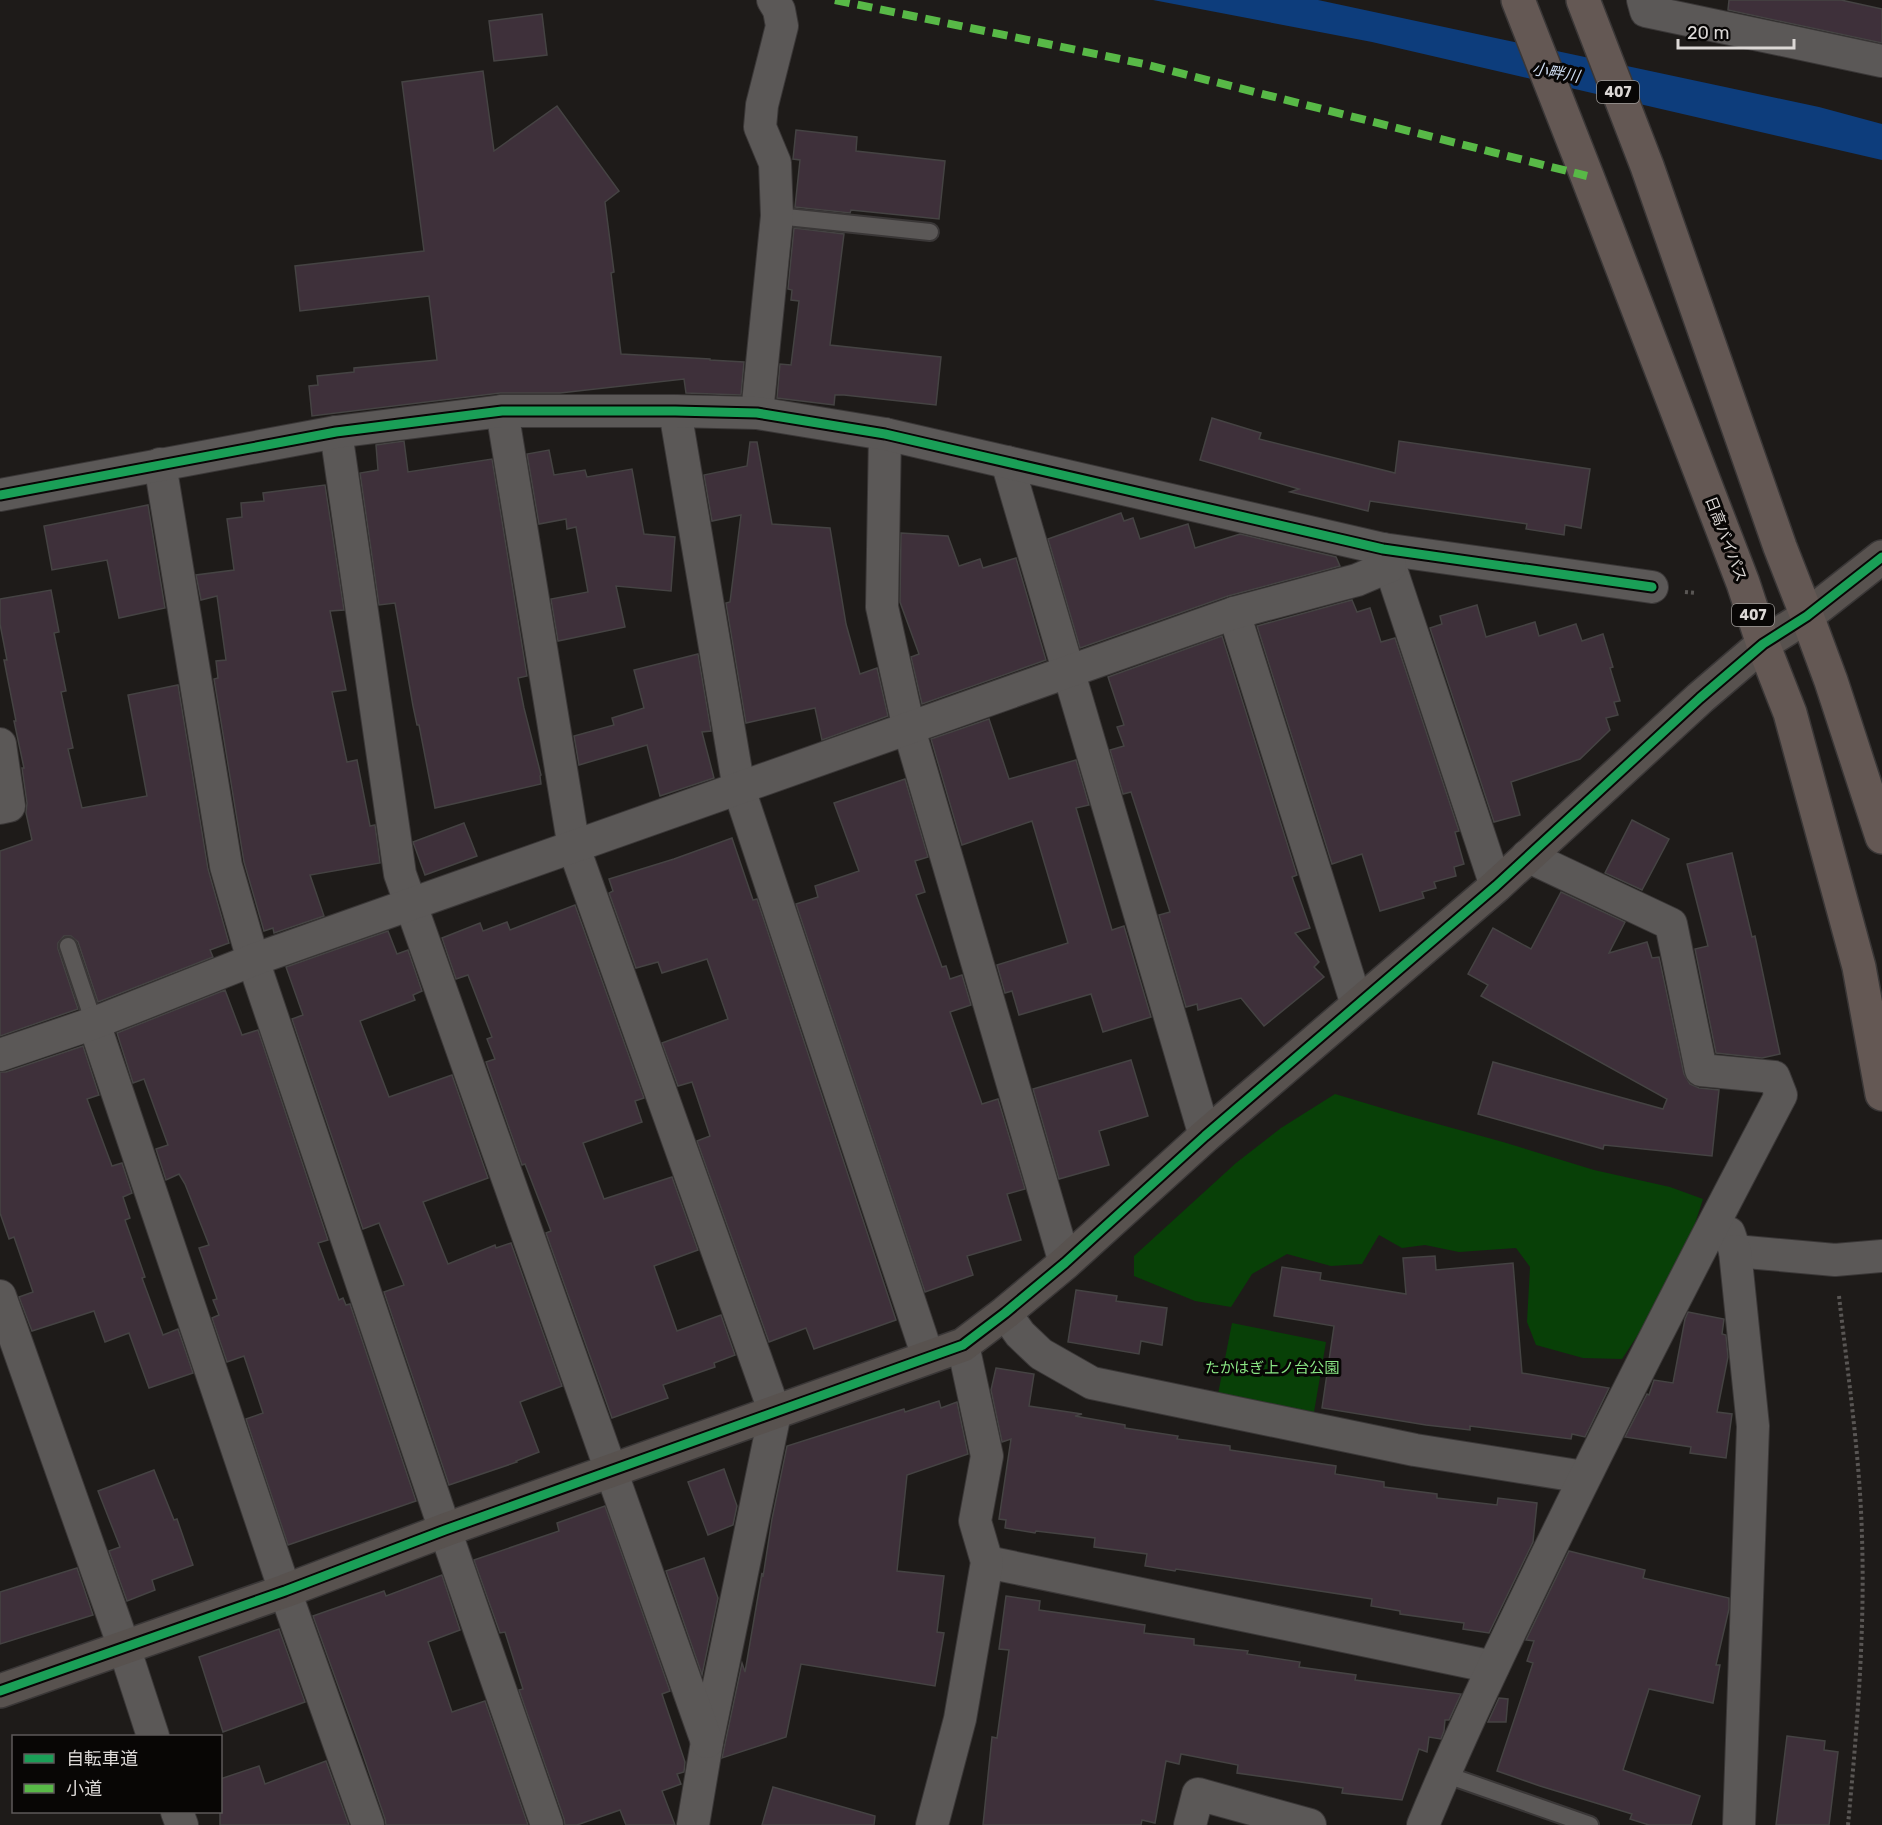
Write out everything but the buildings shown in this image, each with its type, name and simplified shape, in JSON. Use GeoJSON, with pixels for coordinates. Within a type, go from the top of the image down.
{"type":"FeatureCollection","features":[{"type":"Feature","properties":{"kind":"highway","name":"日高バイパス"},"geometry":{"type":"LineString","coordinates":[[1518,1],[1743,583],[1763,644],[1790,713],[1859,967],[1882,1094]]}},
{"type":"Feature","properties":{"kind":"highway","name":"407"},"geometry":{"type":"LineString","coordinates":[[1587,9],[1647,166],[1780,548],[1808,616],[1882,837]]}},
{"type":"Feature","properties":{"kind":"street"},"geometry":{"type":"LineString","coordinates":[[757,413],[777,216],[775,163],[760,127],[762,105],[782,26],[779,10],[773,0]]}},
{"type":"Feature","properties":{"kind":"street"},"geometry":{"type":"LineString","coordinates":[[1643,0],[1647,11],[1882,61]]}},
{"type":"Feature","properties":{"kind":"street"},"geometry":{"type":"LineString","coordinates":[[502,411],[574,848],[775,1413],[707,1742],[693,1825]]}},
{"type":"Feature","properties":{"kind":"street"},"geometry":{"type":"LineString","coordinates":[[0,495],[336,432],[502,411],[757,413],[885,434],[1007,462],[1387,557],[1652,587]]}},
{"type":"Feature","properties":{"kind":"street"},"geometry":{"type":"LineString","coordinates":[[675,411],[739,789],[928,1357]]}},
{"type":"Feature","properties":{"kind":"street"},"geometry":{"type":"LineString","coordinates":[[336,432],[400,874],[707,1742]]}},
{"type":"Feature","properties":{"kind":"street"},"geometry":{"type":"LineString","coordinates":[[885,434],[882,607],[909,729],[1065,1263]]}},
{"type":"Feature","properties":{"kind":"street"},"geometry":{"type":"LineString","coordinates":[[1007,462],[1205,1136]]}},
{"type":"Feature","properties":{"kind":"street"},"geometry":{"type":"LineString","coordinates":[[160,464],[226,866],[253,960],[547,1825]]}},
{"type":"Feature","properties":{"kind":"street"},"geometry":{"type":"LineString","coordinates":[[0,1055],[94,1023],[253,960],[1234,613],[1357,580],[1387,557]]}},
{"type":"Feature","properties":{"kind":"street"},"geometry":{"type":"LineString","coordinates":[[1387,557],[1496,886]]}},
{"type":"Feature","properties":{"kind":"street"},"geometry":{"type":"LineString","coordinates":[[0,1691],[285,1591],[445,1530],[963,1345],[1065,1263],[1205,1136],[1496,886],[1700,698],[1763,644],[1808,616],[1882,557]]}},
{"type":"Feature","properties":{"kind":"street"},"geometry":{"type":"LineString","coordinates":[[1234,613],[1357,1005]]}},
{"type":"Feature","properties":{"kind":"street"},"geometry":{"type":"LineString","coordinates":[[0,744],[9,806],[0,808]]}},
{"type":"Feature","properties":{"kind":"street"},"geometry":{"type":"LineString","coordinates":[[1423,1825],[1493,1667],[1584,1477],[1781,1095],[1773,1077],[1701,1070],[1671,924],[1527,856]]}},
{"type":"Feature","properties":{"kind":"street"},"geometry":{"type":"LineString","coordinates":[[94,1023],[285,1591],[368,1825]]}},
{"type":"Feature","properties":{"kind":"street"},"geometry":{"type":"LineString","coordinates":[[1720,1210],[1735,1251],[1753,1426],[1739,1825]]}},
{"type":"Feature","properties":{"kind":"street"},"geometry":{"type":"LineString","coordinates":[[1735,1251],[1835,1260],[1882,1256]]}},
{"type":"Feature","properties":{"kind":"street"},"geometry":{"type":"LineString","coordinates":[[0,1296],[124,1647],[152,1735]]}},
{"type":"Feature","properties":{"kind":"street"},"geometry":{"type":"LineString","coordinates":[[1005,1313],[1020,1334],[1041,1354],[1092,1383],[1414,1450],[1584,1477]]}},
{"type":"Feature","properties":{"kind":"street"},"geometry":{"type":"LineString","coordinates":[[932,1825],[960,1719],[987,1562],[975,1521],[987,1456],[963,1345]]}},
{"type":"Feature","properties":{"kind":"street"},"geometry":{"type":"LineString","coordinates":[[987,1562],[1493,1667]]}},
{"type":"Feature","properties":{"kind":"street"},"geometry":{"type":"LineString","coordinates":[[1190,1825],[1198,1794],[1310,1825]]}},
{"type":"Feature","properties":{"kind":"lane"},"geometry":{"type":"LineString","coordinates":[[777,216],[930,232]]}},
{"type":"Feature","properties":{"kind":"lane"},"geometry":{"type":"LineString","coordinates":[[68,946],[94,1023]]}},
{"type":"Feature","properties":{"kind":"lane"},"geometry":{"type":"LineString","coordinates":[[1444,1774],[1590,1825]]}},
{"type":"Feature","properties":{"kind":"path"},"geometry":{"type":"LineString","coordinates":[[1835,1260],[1855,1432],[1862,1537],[1861,1683],[1848,1825]]}},
{"type":"Feature","properties":{"kind":"green space"},"geometry":{"type":"Polygon","coordinates":[[[1335,1094],[1594,1170],[1670,1187],[1703,1199],[1690,1239],[1649,1318],[1622,1359],[1583,1358],[1536,1345],[1527,1322],[1530,1267],[1516,1248],[1459,1252],[1425,1245],[1402,1248],[1379,1235],[1362,1264],[1331,1266],[1287,1254],[1252,1274],[1231,1307],[1195,1301],[1134,1276],[1134,1256],[1236,1163],[1281,1128],[1335,1094]]]}},
{"type":"Feature","properties":{"kind":"green space","name":"たかはぎ上ノ台公園"},"geometry":{"type":"Polygon","coordinates":[[[1232,1323],[1326,1342],[1314,1412],[1218,1394],[1232,1323]]]}},
{"type":"Feature","properties":{"kind":"water","name":"小畔川"},"geometry":{"type":"Polygon","coordinates":[[[1153,0],[1318,0],[1819,107],[1882,124],[1882,160],[1372,42],[1153,0]]]}},
{"type":"Feature","properties":{"kind":"marked path"},"geometry":{"type":"LineString","coordinates":[[835,0],[1144,64],[1587,176]]}},
{"type":"Feature","properties":{"kind":"cycle path"},"geometry":{"type":"LineString","coordinates":[[0,495],[336,432],[502,411],[757,413],[885,434],[1383,549],[1652,587]]}},
{"type":"Feature","properties":{"kind":"cycle path"},"geometry":{"type":"LineString","coordinates":[[0,1691],[285,1591],[445,1530],[963,1345],[1065,1263],[1205,1136],[1496,886],[1700,698],[1763,644],[1807,616],[1882,557]]}}]}
